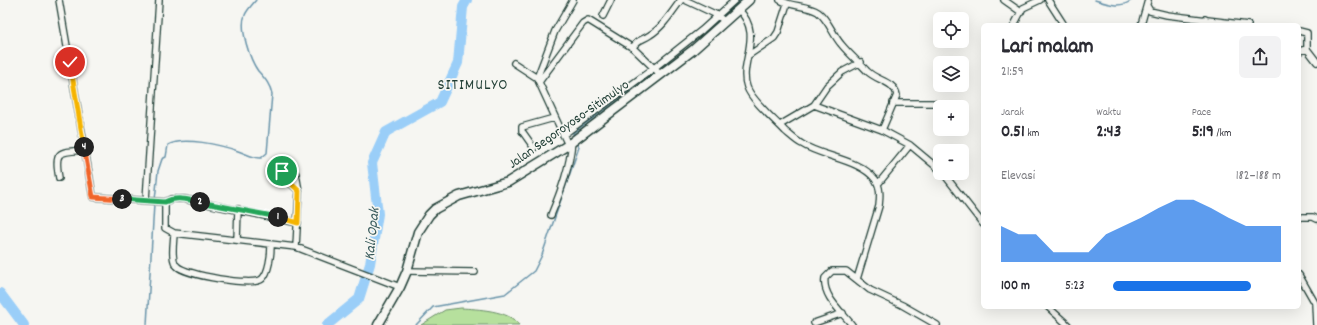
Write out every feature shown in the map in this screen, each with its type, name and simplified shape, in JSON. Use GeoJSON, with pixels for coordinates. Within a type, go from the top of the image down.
{"type":"FeatureCollection","features":[{"type":"Feature","properties":{"kind":"main road","name":"Jalan Segoroyoso-Sitimulyo"},"geometry":{"type":"LineString","coordinates":[[378,325],[400,288],[407,271],[418,232],[429,215],[435,209],[459,196],[498,186],[517,178],[570,143],[661,75],[749,0]]}},
{"type":"Feature","properties":{"kind":"street"},"geometry":{"type":"LineString","coordinates":[[59,0],[93,197],[165,202],[171,199],[184,199],[238,209],[298,223]]}},
{"type":"Feature","properties":{"kind":"street"},"geometry":{"type":"LineString","coordinates":[[146,200],[159,0]]}},
{"type":"Feature","properties":{"kind":"street"},"geometry":{"type":"LineString","coordinates":[[538,80],[556,28],[573,0]]}},
{"type":"Feature","properties":{"kind":"street"},"geometry":{"type":"LineString","coordinates":[[603,16],[611,0]]}},
{"type":"Feature","properties":{"kind":"street"},"geometry":{"type":"LineString","coordinates":[[633,48],[636,43],[649,36],[660,27],[682,0]]}},
{"type":"Feature","properties":{"kind":"street"},"geometry":{"type":"LineString","coordinates":[[685,0],[724,21]]}},
{"type":"Feature","properties":{"kind":"street"},"geometry":{"type":"LineString","coordinates":[[563,135],[654,68],[735,0]]}},
{"type":"Feature","properties":{"kind":"street"},"geometry":{"type":"LineString","coordinates":[[780,0],[787,4],[816,11],[822,15],[841,44],[861,62],[874,77],[891,84],[896,89],[897,95],[882,130]]}},
{"type":"Feature","properties":{"kind":"street"},"geometry":{"type":"LineString","coordinates":[[1004,0],[1021,12]]}},
{"type":"Feature","properties":{"kind":"street"},"geometry":{"type":"LineString","coordinates":[[1015,23],[1026,6],[1040,0]]}},
{"type":"Feature","properties":{"kind":"street"},"geometry":{"type":"LineString","coordinates":[[1048,0],[1063,23]]}},
{"type":"Feature","properties":{"kind":"street"},"geometry":{"type":"LineString","coordinates":[[1148,3],[1150,11],[1205,22],[1221,23]]}},
{"type":"Feature","properties":{"kind":"street"},"geometry":{"type":"LineString","coordinates":[[1142,23],[1148,3]]}},
{"type":"Feature","properties":{"kind":"street"},"geometry":{"type":"LineString","coordinates":[[749,55],[774,38],[778,32],[787,4]]}},
{"type":"Feature","properties":{"kind":"street"},"geometry":{"type":"LineString","coordinates":[[738,9],[744,15],[748,23],[750,33],[746,79],[750,93],[780,125],[802,145],[857,166],[872,176],[878,184],[880,193],[879,206],[857,279]]}},
{"type":"Feature","properties":{"kind":"street"},"geometry":{"type":"LineString","coordinates":[[1190,23],[1191,18]]}},
{"type":"Feature","properties":{"kind":"street"},"geometry":{"type":"LineString","coordinates":[[538,80],[587,21],[591,21],[633,48],[661,75]]}},
{"type":"Feature","properties":{"kind":"street"},"geometry":{"type":"LineString","coordinates":[[1301,32],[1307,33],[1307,50],[1317,62]]}},
{"type":"Feature","properties":{"kind":"street"},"geometry":{"type":"LineString","coordinates":[[1301,51],[1307,50]]}},
{"type":"Feature","properties":{"kind":"street"},"geometry":{"type":"LineString","coordinates":[[780,125],[814,105],[827,86],[842,72],[861,62]]}},
{"type":"Feature","properties":{"kind":"street"},"geometry":{"type":"LineString","coordinates":[[514,63],[538,80],[554,118],[573,150],[568,170],[551,215]]}},
{"type":"Feature","properties":{"kind":"street"},"geometry":{"type":"LineString","coordinates":[[893,103],[933,103]]}},
{"type":"Feature","properties":{"kind":"street"},"geometry":{"type":"LineString","coordinates":[[814,105],[882,130],[910,145],[933,164]]}},
{"type":"Feature","properties":{"kind":"street"},"geometry":{"type":"LineString","coordinates":[[534,148],[522,131],[522,127],[554,118]]}},
{"type":"Feature","properties":{"kind":"street"},"geometry":{"type":"LineString","coordinates":[[878,184],[910,145]]}},
{"type":"Feature","properties":{"kind":"street"},"geometry":{"type":"LineString","coordinates":[[59,178],[56,161],[59,154],[62,152],[85,150]]}},
{"type":"Feature","properties":{"kind":"street"},"geometry":{"type":"LineString","coordinates":[[282,171],[284,177],[299,191]]}},
{"type":"Feature","properties":{"kind":"street"},"geometry":{"type":"LineString","coordinates":[[296,174],[299,191],[296,247]]}},
{"type":"Feature","properties":{"kind":"street"},"geometry":{"type":"LineString","coordinates":[[948,180],[981,221]]}},
{"type":"Feature","properties":{"kind":"street"},"geometry":{"type":"LineString","coordinates":[[165,202],[165,228],[174,233],[296,247],[384,280],[400,288]]}},
{"type":"Feature","properties":{"kind":"street"},"geometry":{"type":"LineString","coordinates":[[237,240],[238,209]]}},
{"type":"Feature","properties":{"kind":"street"},"geometry":{"type":"LineString","coordinates":[[1301,217],[1313,217],[1317,219]]}},
{"type":"Feature","properties":{"kind":"street"},"geometry":{"type":"LineString","coordinates":[[174,233],[174,261],[176,266],[205,276],[228,279],[255,282],[261,280],[265,276],[270,263],[271,245]]}},
{"type":"Feature","properties":{"kind":"street"},"geometry":{"type":"LineString","coordinates":[[407,271],[475,272]]}},
{"type":"Feature","properties":{"kind":"street"},"geometry":{"type":"LineString","coordinates":[[852,325],[828,295],[825,288],[825,278],[832,271],[846,271],[870,290],[902,305],[936,325]]}},
{"type":"Feature","properties":{"kind":"street"},"geometry":{"type":"LineString","coordinates":[[1301,278],[1314,296],[1316,325]]}},
{"type":"Feature","properties":{"kind":"street"},"geometry":{"type":"LineString","coordinates":[[1050,309],[1068,325]]}},
{"type":"Feature","properties":{"kind":"street"},"geometry":{"type":"LineString","coordinates":[[814,323],[843,313]]}},
{"type":"Feature","properties":{"kind":"green space"},"geometry":{"type":"Polygon","coordinates":[[[461,308],[500,313],[508,316],[519,325],[421,325],[445,310],[461,308]]]}},
{"type":"Feature","properties":{"kind":"waterway"},"geometry":{"type":"LineString","coordinates":[[155,200],[158,171],[162,159],[166,157],[168,145],[175,142],[202,142],[222,146],[258,158],[261,158],[267,153],[272,94],[269,84],[255,66],[246,44],[243,28],[245,15],[256,0]]}},
{"type":"Feature","properties":{"kind":"waterway","name":"Kali Opak"},"geometry":{"type":"LineString","coordinates":[[327,325],[359,299],[370,264],[378,214],[372,163],[386,132],[440,102],[458,63],[463,7],[467,0]]}},
{"type":"Feature","properties":{"kind":"waterway"},"geometry":{"type":"LineString","coordinates":[[722,17],[740,0]]}},
{"type":"Feature","properties":{"kind":"waterway"},"geometry":{"type":"LineString","coordinates":[[1095,0],[1114,5],[1127,3],[1132,0]]}},
{"type":"Feature","properties":{"kind":"waterway"},"geometry":{"type":"LineString","coordinates":[[657,70],[720,19]]}},
{"type":"Feature","properties":{"kind":"waterway"},"geometry":{"type":"LineString","coordinates":[[574,137],[573,133],[654,72]]}},
{"type":"Feature","properties":{"kind":"waterway"},"geometry":{"type":"LineString","coordinates":[[416,325],[433,307],[505,294],[534,271],[542,255],[579,147],[577,143]]}},
{"type":"Feature","properties":{"kind":"waterway"},"geometry":{"type":"LineString","coordinates":[[147,325],[154,204]]}},
{"type":"Feature","properties":{"kind":"waterway"},"geometry":{"type":"LineString","coordinates":[[0,293],[24,325]]}},
{"type":"Feature","properties":{"kind":"district","name":"SITIMULYO"},"geometry":{"type":"Point","coordinates":[473,85]}},
{"type":"Feature","properties":{"kind":"route"},"geometry":{"type":"LineString","coordinates":[[70,62],[93,197],[165,202],[171,199],[184,199],[281,218],[298,223],[299,191],[284,177],[282,171]]}}]}
